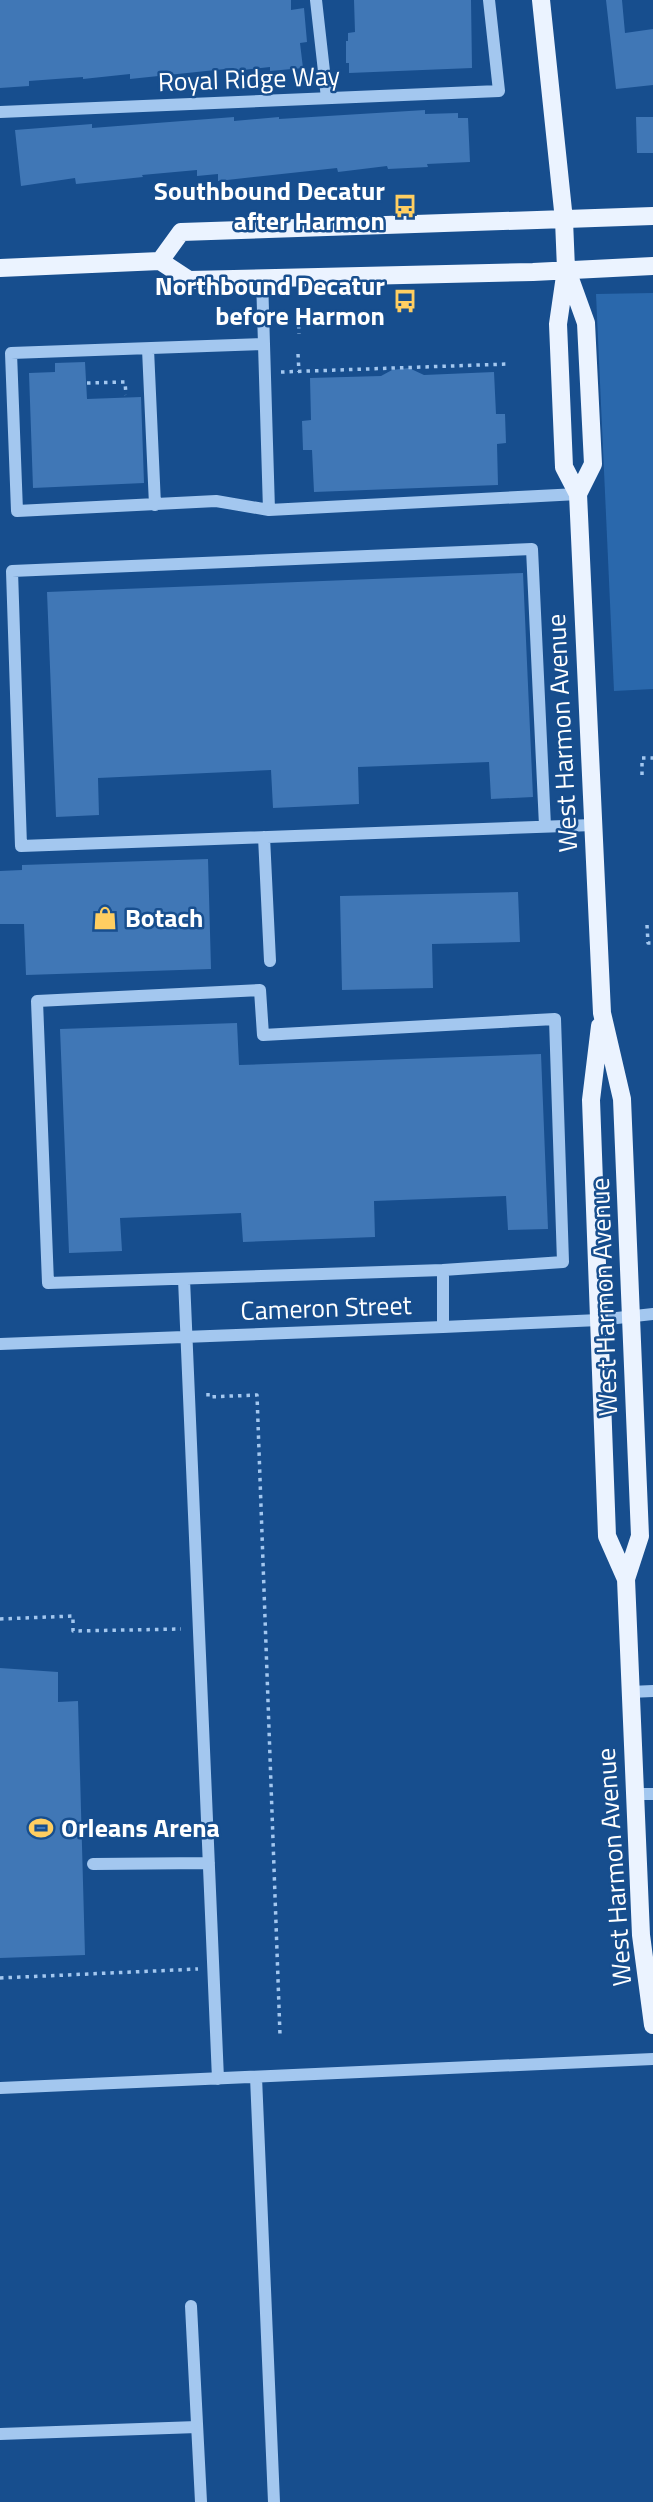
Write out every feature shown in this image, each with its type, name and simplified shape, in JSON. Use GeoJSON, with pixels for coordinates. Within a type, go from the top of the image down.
{"type":"FeatureCollection","features":[{"type":"Feature","properties":{"kind":"main road","name":"West Harmon Avenue"},"geometry":{"type":"LineString","coordinates":[[541,0],[564,220],[566,270],[558,324],[564,467],[578,494],[602,1013],[591,1100],[607,1536],[626,1579]]}},
{"type":"Feature","properties":{"kind":"main road"},"geometry":{"type":"LineString","coordinates":[[160,261],[181,232],[653,216]]}},
{"type":"Feature","properties":{"kind":"main road"},"geometry":{"type":"LineString","coordinates":[[0,268],[160,261],[189,280],[653,266]]}},
{"type":"Feature","properties":{"kind":"main road","name":"West Harmon Avenue"},"geometry":{"type":"LineString","coordinates":[[566,270],[586,323],[593,464],[578,494]]}},
{"type":"Feature","properties":{"kind":"main road","name":"West Harmon Avenue"},"geometry":{"type":"LineString","coordinates":[[602,1013],[622,1099],[640,1536],[626,1579],[641,1935],[653,2025]]}},
{"type":"Feature","properties":{"kind":"street"},"geometry":{"type":"LineString","coordinates":[[316,0],[327,99]]}},
{"type":"Feature","properties":{"kind":"street","name":"Royal Ridge Way"},"geometry":{"type":"LineString","coordinates":[[0,112],[499,91],[489,0]]}},
{"type":"Feature","properties":{"kind":"street"},"geometry":{"type":"LineString","coordinates":[[262,278],[270,510]]}},
{"type":"Feature","properties":{"kind":"street"},"geometry":{"type":"LineString","coordinates":[[264,344],[11,353],[17,510],[216,501],[270,510],[578,494]]}},
{"type":"Feature","properties":{"kind":"street"},"geometry":{"type":"LineString","coordinates":[[148,349],[155,505]]}},
{"type":"Feature","properties":{"kind":"street"},"geometry":{"type":"LineString","coordinates":[[545,826],[532,549],[12,571],[21,846],[593,825]]}},
{"type":"Feature","properties":{"kind":"street"},"geometry":{"type":"LineString","coordinates":[[264,837],[270,961]]}},
{"type":"Feature","properties":{"kind":"street"},"geometry":{"type":"LineString","coordinates":[[260,990],[264,1035],[555,1019],[563,1262],[443,1270],[48,1283],[37,1000],[260,990]]}},
{"type":"Feature","properties":{"kind":"street"},"geometry":{"type":"LineString","coordinates":[[443,1270],[443,1327]]}},
{"type":"Feature","properties":{"kind":"street"},"geometry":{"type":"LineString","coordinates":[[184,1279],[218,2078]]}},
{"type":"Feature","properties":{"kind":"street","name":"Cameron Street"},"geometry":{"type":"LineString","coordinates":[[0,1344],[599,1320],[653,1314]]}},
{"type":"Feature","properties":{"kind":"street"},"geometry":{"type":"LineString","coordinates":[[631,1692],[653,1690]]}},
{"type":"Feature","properties":{"kind":"street"},"geometry":{"type":"LineString","coordinates":[[634,1794],[653,1794]]}},
{"type":"Feature","properties":{"kind":"street"},"geometry":{"type":"LineString","coordinates":[[93,1864],[209,1863]]}},
{"type":"Feature","properties":{"kind":"street"},"geometry":{"type":"LineString","coordinates":[[0,2088],[653,2059]]}},
{"type":"Feature","properties":{"kind":"street"},"geometry":{"type":"LineString","coordinates":[[256,2077],[274,2502]]}},
{"type":"Feature","properties":{"kind":"street"},"geometry":{"type":"LineString","coordinates":[[191,2306],[201,2502]]}},
{"type":"Feature","properties":{"kind":"street"},"geometry":{"type":"LineString","coordinates":[[0,2434],[197,2427]]}},
{"type":"Feature","properties":{"kind":"path"},"geometry":{"type":"LineString","coordinates":[[298,308],[299,334]]}},
{"type":"Feature","properties":{"kind":"path"},"geometry":{"type":"LineString","coordinates":[[298,354],[299,372]]}},
{"type":"Feature","properties":{"kind":"path"},"geometry":{"type":"LineString","coordinates":[[265,373],[508,364]]}},
{"type":"Feature","properties":{"kind":"path"},"geometry":{"type":"LineString","coordinates":[[87,383],[120,380],[125,382],[126,395]]}},
{"type":"Feature","properties":{"kind":"path"},"geometry":{"type":"LineString","coordinates":[[642,775],[642,758],[653,758]]}},
{"type":"Feature","properties":{"kind":"path"},"geometry":{"type":"LineString","coordinates":[[647,925],[648,943],[653,943]]}},
{"type":"Feature","properties":{"kind":"path"},"geometry":{"type":"LineString","coordinates":[[208,1393],[208,1396],[257,1395],[280,2035]]}},
{"type":"Feature","properties":{"kind":"path"},"geometry":{"type":"LineString","coordinates":[[0,1619],[73,1616],[72,1631],[181,1629]]}},
{"type":"Feature","properties":{"kind":"path"},"geometry":{"type":"LineString","coordinates":[[0,1978],[198,1969]]}},
{"type":"Feature","properties":{"kind":"shaded area"},"geometry":{"type":"Polygon","coordinates":[[[653,293],[653,689],[614,691],[596,294],[653,293]]]}},
{"type":"Feature","properties":{"kind":"building"},"geometry":{"type":"Polygon","coordinates":[[[0,0],[291,0],[291,10],[304,8],[307,42],[300,43],[303,68],[270,71],[270,67],[225,72],[225,69],[130,79],[130,74],[83,77],[29,81],[29,86],[0,88],[0,0]]]}},
{"type":"Feature","properties":{"kind":"building"},"geometry":{"type":"Polygon","coordinates":[[[354,0],[471,0],[472,68],[349,73],[346,41],[348,33],[355,32],[354,0]]]}},
{"type":"Feature","properties":{"kind":"building"},"geometry":{"type":"Polygon","coordinates":[[[606,0],[622,0],[625,33],[653,29],[653,85],[616,89],[606,0]]]}},
{"type":"Feature","properties":{"kind":"building"},"geometry":{"type":"Polygon","coordinates":[[[425,110],[425,114],[458,113],[458,118],[468,118],[470,162],[388,169],[387,166],[338,172],[337,168],[218,181],[218,174],[197,176],[197,170],[76,184],[75,178],[21,186],[15,130],[92,124],[92,128],[234,117],[234,121],[425,110]]]}},
{"type":"Feature","properties":{"kind":"building"},"geometry":{"type":"Polygon","coordinates":[[[636,117],[653,117],[653,153],[637,153],[636,117]]]}},
{"type":"Feature","properties":{"kind":"building"},"geometry":{"type":"Polygon","coordinates":[[[85,362],[87,399],[141,397],[144,483],[33,488],[29,373],[55,372],[55,363],[85,362]]]}},
{"type":"Feature","properties":{"kind":"building"},"geometry":{"type":"Polygon","coordinates":[[[409,368],[424,375],[494,372],[496,414],[505,414],[506,443],[497,444],[498,485],[314,492],[312,450],[303,450],[302,421],[311,420],[310,378],[381,376],[392,370],[409,368]]]}},
{"type":"Feature","properties":{"kind":"building"},"geometry":{"type":"Polygon","coordinates":[[[523,573],[533,797],[491,799],[489,762],[358,767],[359,804],[273,808],[271,770],[98,778],[99,815],[56,817],[47,592],[523,573]]]}},
{"type":"Feature","properties":{"kind":"building"},"geometry":{"type":"Polygon","coordinates":[[[208,859],[211,969],[26,975],[24,924],[0,924],[0,871],[22,870],[22,865],[208,859]]]}},
{"type":"Feature","properties":{"kind":"building"},"geometry":{"type":"Polygon","coordinates":[[[518,892],[520,942],[432,944],[433,988],[342,990],[340,896],[518,892]]]}},
{"type":"Feature","properties":{"kind":"building"},"geometry":{"type":"Polygon","coordinates":[[[237,1023],[239,1065],[541,1054],[548,1229],[508,1230],[506,1196],[374,1201],[375,1237],[243,1242],[241,1213],[120,1218],[122,1251],[69,1253],[60,1029],[237,1023]]]}},
{"type":"Feature","properties":{"kind":"building","name":"Orleans Arena"},"geometry":{"type":"Polygon","coordinates":[[[0,1668],[58,1672],[58,1702],[78,1701],[85,1955],[0,1958],[0,1668]]]}},
{"type":"Feature","properties":{"kind":"place","name":"Southbound Decatur after Harmon"},"geometry":{"type":"Point","coordinates":[405,206]}},
{"type":"Feature","properties":{"kind":"place","name":"Northbound Decatur before Harmon"},"geometry":{"type":"Point","coordinates":[405,301]}},
{"type":"Feature","properties":{"kind":"place","name":"Botach"},"geometry":{"type":"Point","coordinates":[105,918]}},
{"type":"Feature","properties":{"kind":"place","name":"Orleans Arena"},"geometry":{"type":"Point","coordinates":[41,1828]}}]}
